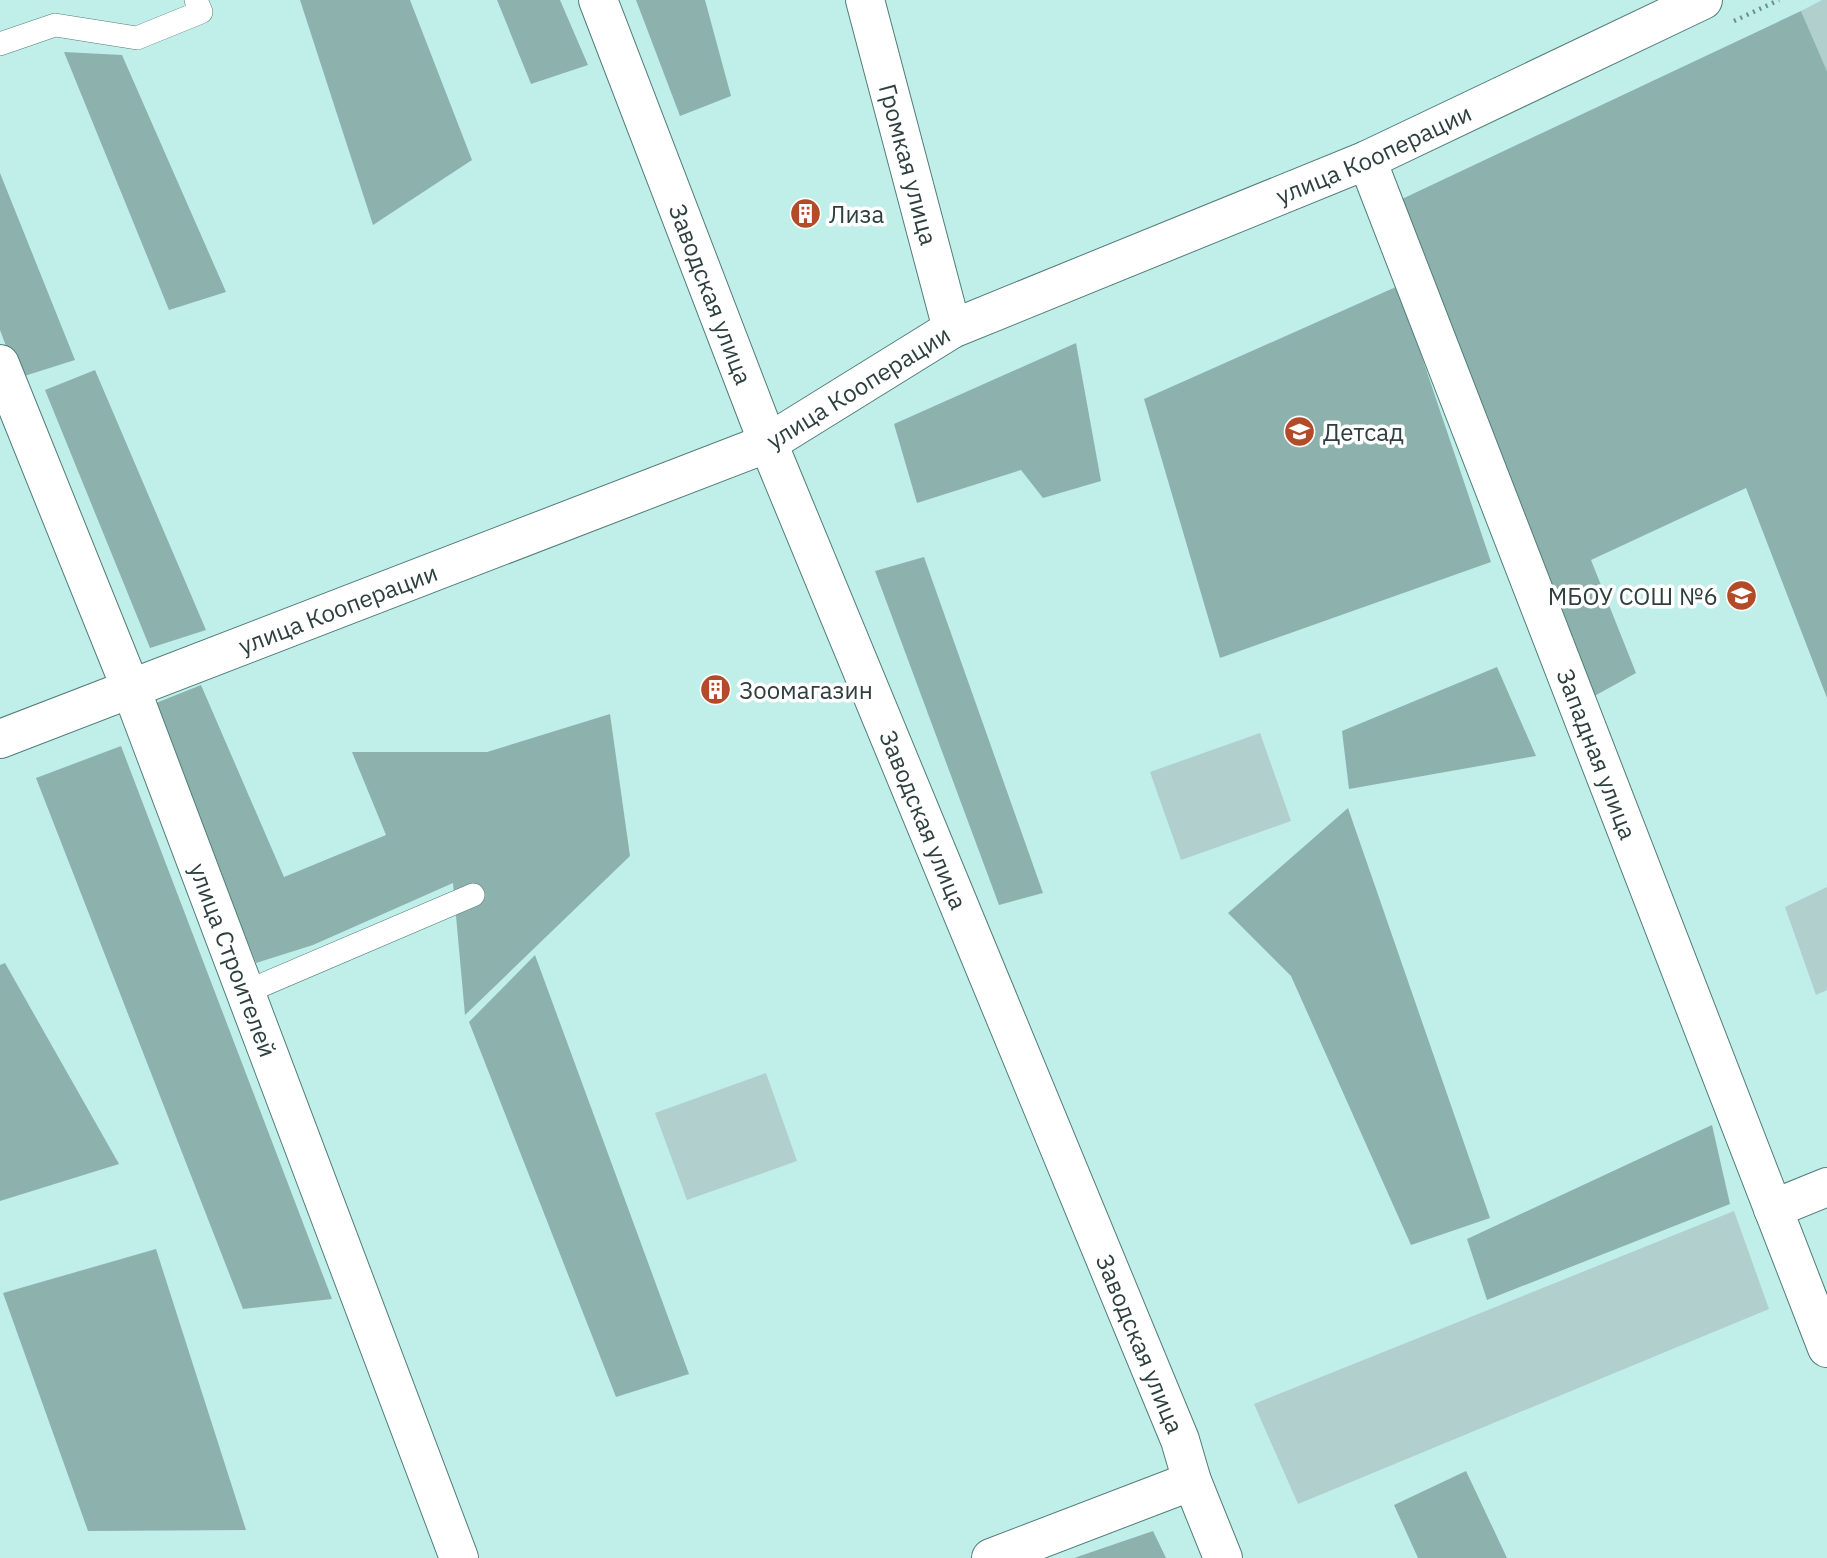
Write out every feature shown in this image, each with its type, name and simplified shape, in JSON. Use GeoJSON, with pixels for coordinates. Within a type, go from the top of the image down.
{"type":"FeatureCollection","features":[{"type":"Feature","properties":{"kind":"street","name":"Заводская улица"},"geometry":{"type":"LineString","coordinates":[[598,0],[768,443],[1180,1440],[1192,1482],[1223,1558]]}},
{"type":"Feature","properties":{"kind":"street","name":"Громкая улица"},"geometry":{"type":"LineString","coordinates":[[865,0],[951,329]]}},
{"type":"Feature","properties":{"kind":"street","name":"улица Кооперации"},"geometry":{"type":"LineString","coordinates":[[0,739],[768,443],[951,329],[1367,160],[1703,0]]}},
{"type":"Feature","properties":{"kind":"street","name":"Западная улица"},"geometry":{"type":"LineString","coordinates":[[1367,160],[1827,1348]]}},
{"type":"Feature","properties":{"kind":"street","name":"улица Строителей"},"geometry":{"type":"LineString","coordinates":[[0,364],[131,689],[459,1558]]}},
{"type":"Feature","properties":{"kind":"street"},"geometry":{"type":"LineString","coordinates":[[1773,1209],[1827,1187]]}},
{"type":"Feature","properties":{"kind":"street"},"geometry":{"type":"LineString","coordinates":[[991,1558],[1192,1482]]}},
{"type":"Feature","properties":{"kind":"lane"},"geometry":{"type":"LineString","coordinates":[[0,44],[55,26],[137,38],[201,12],[196,0]]}},
{"type":"Feature","properties":{"kind":"lane"},"geometry":{"type":"LineString","coordinates":[[246,992],[473,895]]}},
{"type":"Feature","properties":{"kind":"shaded area"},"geometry":{"type":"Polygon","coordinates":[[[300,0],[410,0],[472,160],[373,225],[300,0]]]}},
{"type":"Feature","properties":{"kind":"shaded area"},"geometry":{"type":"Polygon","coordinates":[[[497,0],[560,0],[588,65],[531,84],[497,0]]]}},
{"type":"Feature","properties":{"kind":"shaded area"},"geometry":{"type":"Polygon","coordinates":[[[636,0],[705,0],[731,96],[680,116],[636,0]]]}},
{"type":"Feature","properties":{"kind":"shaded area"},"geometry":{"type":"Polygon","coordinates":[[[1827,0],[1827,71],[1801,11],[1827,0]]]}},
{"type":"Feature","properties":{"kind":"shaded area"},"geometry":{"type":"Polygon","coordinates":[[[1801,11],[1827,71],[1827,698],[1746,488],[1591,560],[1636,673],[1589,699],[1402,199],[1801,11]]]}},
{"type":"Feature","properties":{"kind":"shaded area"},"geometry":{"type":"Polygon","coordinates":[[[64,52],[122,55],[226,292],[169,310],[64,52]]]}},
{"type":"Feature","properties":{"kind":"shaded area"},"geometry":{"type":"Polygon","coordinates":[[[0,173],[75,360],[18,378],[0,330],[0,173]]]}},
{"type":"Feature","properties":{"kind":"shaded area"},"geometry":{"type":"Polygon","coordinates":[[[1398,286],[1491,562],[1220,658],[1144,399],[1398,286]]]}},
{"type":"Feature","properties":{"kind":"shaded area"},"geometry":{"type":"Polygon","coordinates":[[[1076,343],[1101,481],[1043,498],[1021,470],[917,503],[894,424],[1076,343]]]}},
{"type":"Feature","properties":{"kind":"shaded area"},"geometry":{"type":"Polygon","coordinates":[[[95,370],[206,630],[150,648],[45,390],[95,370]]]}},
{"type":"Feature","properties":{"kind":"shaded area"},"geometry":{"type":"Polygon","coordinates":[[[924,557],[1043,893],[999,905],[875,571],[924,557]]]}},
{"type":"Feature","properties":{"kind":"shaded area"},"geometry":{"type":"Polygon","coordinates":[[[1497,667],[1536,756],[1349,789],[1342,731],[1497,667]]]}},
{"type":"Feature","properties":{"kind":"shaded area"},"geometry":{"type":"Polygon","coordinates":[[[201,685],[284,877],[386,835],[352,752],[487,752],[610,714],[630,856],[465,1015],[453,883],[313,945],[256,963],[151,705],[201,685]]]}},
{"type":"Feature","properties":{"kind":"shaded area"},"geometry":{"type":"Polygon","coordinates":[[[1260,733],[1291,821],[1181,860],[1150,772],[1260,733]]]}},
{"type":"Feature","properties":{"kind":"shaded area"},"geometry":{"type":"Polygon","coordinates":[[[121,746],[332,1299],[243,1309],[36,778],[121,746]]]}},
{"type":"Feature","properties":{"kind":"shaded area"},"geometry":{"type":"Polygon","coordinates":[[[1348,808],[1490,1218],[1411,1245],[1291,976],[1228,913],[1348,808]]]}},
{"type":"Feature","properties":{"kind":"shaded area"},"geometry":{"type":"Polygon","coordinates":[[[1827,887],[1827,990],[1816,995],[1785,907],[1827,887]]]}},
{"type":"Feature","properties":{"kind":"shaded area"},"geometry":{"type":"Polygon","coordinates":[[[535,955],[689,1374],[616,1397],[469,1022],[535,955]]]}},
{"type":"Feature","properties":{"kind":"shaded area"},"geometry":{"type":"Polygon","coordinates":[[[5,963],[119,1164],[0,1201],[0,965],[5,963]]]}},
{"type":"Feature","properties":{"kind":"shaded area"},"geometry":{"type":"Polygon","coordinates":[[[766,1073],[797,1161],[687,1200],[655,1113],[766,1073]]]}},
{"type":"Feature","properties":{"kind":"shaded area"},"geometry":{"type":"Polygon","coordinates":[[[1712,1125],[1730,1204],[1487,1300],[1467,1239],[1712,1125]]]}},
{"type":"Feature","properties":{"kind":"shaded area"},"geometry":{"type":"Polygon","coordinates":[[[1734,1211],[1769,1309],[1298,1504],[1254,1404],[1734,1211]]]}},
{"type":"Feature","properties":{"kind":"shaded area"},"geometry":{"type":"Polygon","coordinates":[[[156,1249],[246,1530],[88,1531],[3,1293],[156,1249]]]}},
{"type":"Feature","properties":{"kind":"shaded area"},"geometry":{"type":"Polygon","coordinates":[[[1466,1471],[1507,1558],[1418,1558],[1394,1505],[1466,1471]]]}},
{"type":"Feature","properties":{"kind":"shaded area"},"geometry":{"type":"Polygon","coordinates":[[[1153,1531],[1166,1558],[1074,1558],[1153,1531]]]}},
{"type":"Feature","properties":{"kind":"place","name":"Лиза"},"geometry":{"type":"Point","coordinates":[806,214]}},
{"type":"Feature","properties":{"kind":"place","name":"Детсад"},"geometry":{"type":"Point","coordinates":[1300,432]}},
{"type":"Feature","properties":{"kind":"place","name":"МБОУ СОШ №6"},"geometry":{"type":"Point","coordinates":[1741,596]}},
{"type":"Feature","properties":{"kind":"place","name":"Зоомагазин"},"geometry":{"type":"Point","coordinates":[716,690]}}]}
